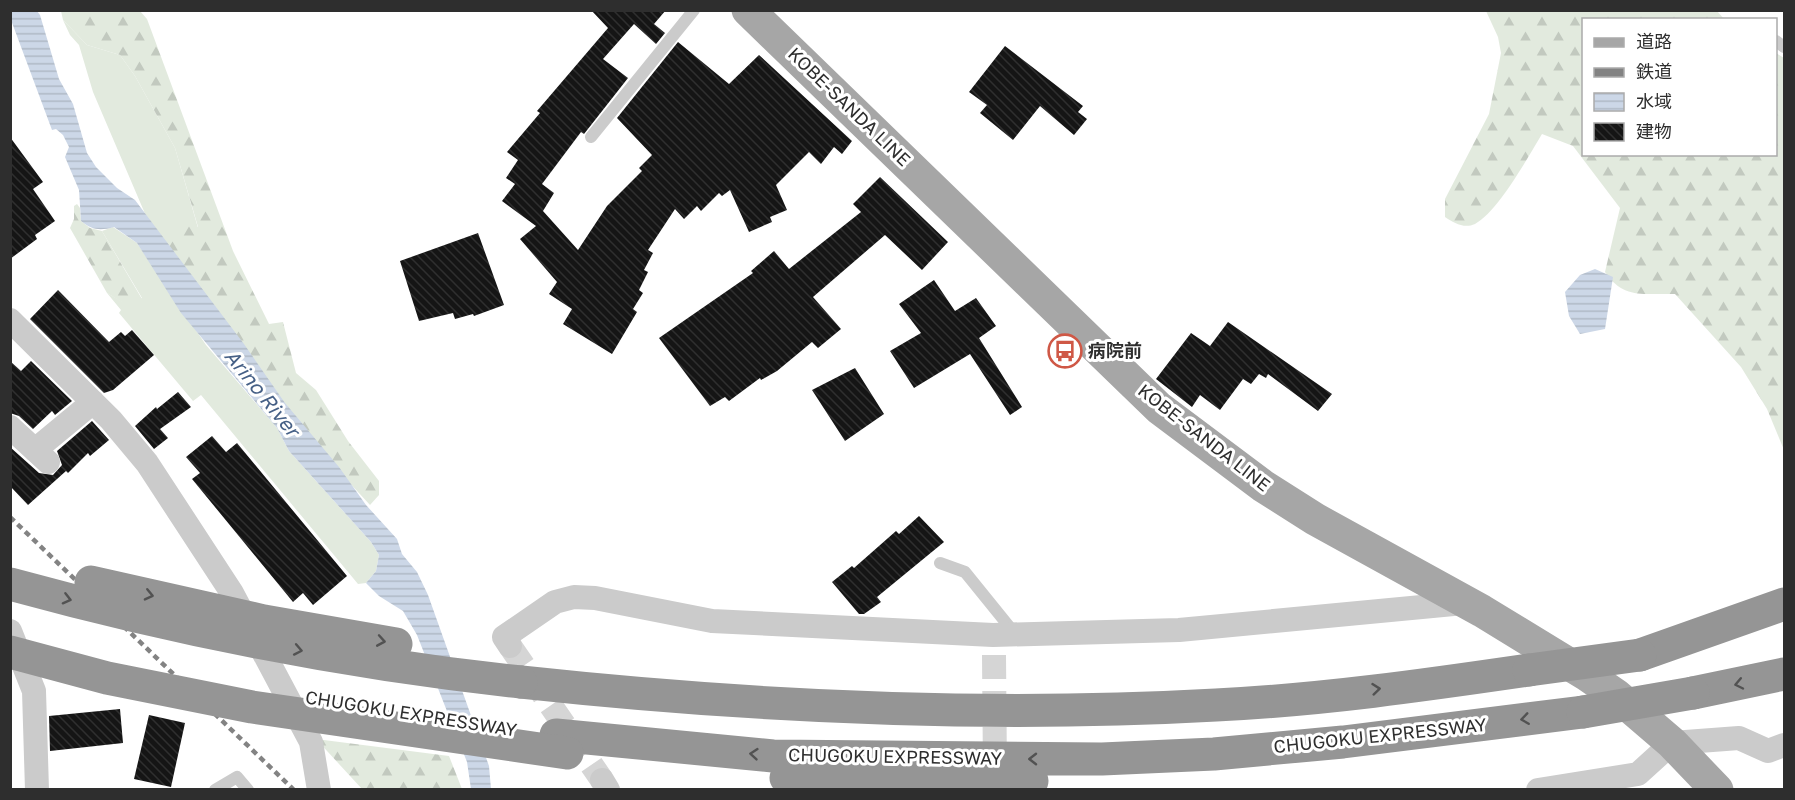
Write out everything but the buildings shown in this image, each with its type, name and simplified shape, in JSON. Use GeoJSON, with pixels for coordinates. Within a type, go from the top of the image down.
{"type":"FeatureCollection","features":[{"type":"Feature","properties":{"kind":"highway"},"geometry":{"type":"LineString","coordinates":[[10,561],[264,621],[513,664],[620,693],[829,708],[1107,710],[1219,705],[1340,693],[1640,655],[1785,626]]}},
{"type":"Feature","properties":{"kind":"highway"},"geometry":{"type":"LineString","coordinates":[[10,584],[197,631],[427,672],[513,664]]}},
{"type":"Feature","properties":{"kind":"highway"},"geometry":{"type":"LineString","coordinates":[[1640,655],[1785,604]]}},
{"type":"Feature","properties":{"kind":"highway","name":"CHUGOKU EXPRESSWAY"},"geometry":{"type":"LineString","coordinates":[[10,631],[230,684],[561,744],[773,756],[1102,759],[1214,754],[1342,742],[1583,711],[1693,693],[1785,674]]}},
{"type":"Feature","properties":{"kind":"highway"},"geometry":{"type":"LineString","coordinates":[[10,652],[107,678],[252,707],[561,744]]}},
{"type":"Feature","properties":{"kind":"main road","name":"KOBE-SANDA LINE"},"geometry":{"type":"LineString","coordinates":[[748,10],[1159,408],[1263,486],[1315,519],[1513,629],[1617,695],[1672,742],[1717,789]]}},
{"type":"Feature","properties":{"kind":"street"},"geometry":{"type":"LineString","coordinates":[[10,320],[93,402],[147,463],[232,593],[311,742],[319,789]]}},
{"type":"Feature","properties":{"kind":"street"},"geometry":{"type":"LineString","coordinates":[[10,427],[41,456],[93,402]]}},
{"type":"Feature","properties":{"kind":"street"},"geometry":{"type":"LineString","coordinates":[[513,664],[504,637],[555,602],[574,597],[595,598],[712,621],[1001,642],[1179,630],[1464,603]]}},
{"type":"Feature","properties":{"kind":"street"},"geometry":{"type":"LineString","coordinates":[[10,631],[34,691],[37,789]]}},
{"type":"Feature","properties":{"kind":"street"},"geometry":{"type":"LineString","coordinates":[[1538,789],[1638,774],[1672,742],[1739,738],[1768,751],[1785,745]]}},
{"type":"Feature","properties":{"kind":"lane"},"geometry":{"type":"LineString","coordinates":[[591,137],[693,10]]}},
{"type":"Feature","properties":{"kind":"lane"},"geometry":{"type":"LineString","coordinates":[[940,563],[965,572],[1001,642]]}},
{"type":"Feature","properties":{"kind":"lane"},"geometry":{"type":"LineString","coordinates":[[215,789],[237,777],[248,789]]}},
{"type":"Feature","properties":{"kind":"green space"},"geometry":{"type":"Polygon","coordinates":[[[61,11],[140,11],[147,19],[233,251],[269,324],[283,322],[296,373],[316,390],[348,441],[379,481],[379,495],[370,505],[286,414],[163,245],[162,231],[184,226],[198,227],[175,148],[135,76],[120,55],[87,45],[63,20],[61,11]]]}},
{"type":"Feature","properties":{"kind":"green space"},"geometry":{"type":"Polygon","coordinates":[[[1486,11],[1717,11],[1723,18],[1582,18],[1582,156],[1777,156],[1777,54],[1784,58],[1784,450],[1767,409],[1741,367],[1675,294],[1644,294],[1627,291],[1612,281],[1605,272],[1620,208],[1573,146],[1542,134],[1512,183],[1484,218],[1475,224],[1463,226],[1445,217],[1445,199],[1489,114],[1501,53],[1498,37],[1486,11]]]}},
{"type":"Feature","properties":{"kind":"green space"},"geometry":{"type":"Polygon","coordinates":[[[63,20],[87,45],[120,55],[135,76],[175,148],[198,228],[164,240],[146,216],[93,92],[79,45],[70,35],[63,20]]]}},
{"type":"Feature","properties":{"kind":"green space"},"geometry":{"type":"Polygon","coordinates":[[[77,204],[80,208],[81,221],[90,228],[102,231],[142,299],[128,306],[107,293],[70,228],[74,219],[74,206],[77,204]]]}},
{"type":"Feature","properties":{"kind":"green space"},"geometry":{"type":"Polygon","coordinates":[[[113,227],[137,243],[206,345],[277,428],[289,451],[371,542],[379,555],[376,571],[366,583],[358,584],[201,395],[193,401],[119,313],[121,310],[107,293],[128,305],[142,298],[102,231],[113,227]]]}},
{"type":"Feature","properties":{"kind":"green space"},"geometry":{"type":"Polygon","coordinates":[[[316,739],[449,756],[462,789],[362,789],[316,739]]]}},
{"type":"Feature","properties":{"kind":"water","name":"Arino River"},"geometry":{"type":"Polygon","coordinates":[[[11,11],[37,11],[40,15],[59,79],[73,104],[87,153],[96,167],[117,188],[135,200],[244,344],[285,403],[339,467],[366,505],[397,539],[402,554],[417,572],[428,595],[489,766],[491,789],[471,789],[467,762],[417,635],[403,611],[379,596],[366,583],[376,571],[379,555],[371,542],[289,451],[277,428],[181,313],[137,243],[114,227],[96,229],[81,221],[79,190],[65,157],[69,147],[63,135],[56,129],[52,130],[11,20],[11,11]]]}},
{"type":"Feature","properties":{"kind":"water"},"geometry":{"type":"Polygon","coordinates":[[[1595,269],[1613,277],[1605,329],[1580,334],[1569,316],[1565,292],[1580,275],[1595,269]]]}},
{"type":"Feature","properties":{"kind":"tunnel"},"geometry":{"type":"LineString","coordinates":[[510,646],[602,780]]}},
{"type":"Feature","properties":{"kind":"tunnel"},"geometry":{"type":"LineString","coordinates":[[994,655],[995,775]]}},
{"type":"Feature","properties":{"kind":"railway"},"geometry":{"type":"LineString","coordinates":[[10,517],[294,790]]}},
{"type":"Feature","properties":{"kind":"place","name":"病院前"},"geometry":{"type":"Point","coordinates":[1065,351]}}]}
